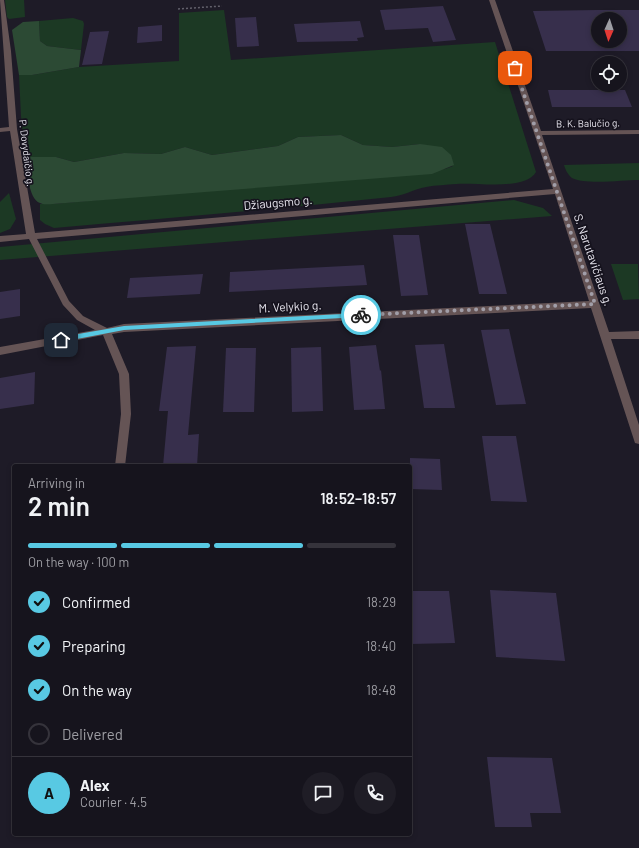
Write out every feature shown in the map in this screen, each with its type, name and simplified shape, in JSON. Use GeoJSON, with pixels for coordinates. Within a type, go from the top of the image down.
{"type":"FeatureCollection","features":[{"type":"Feature","properties":{"kind":"street","name":"P. Dovydaičio g."},"geometry":{"type":"LineString","coordinates":[[1,0],[1,10],[8,51],[13,129],[31,236],[66,303],[80,318],[106,331]]}},
{"type":"Feature","properties":{"kind":"street","name":"S. Narutavičiaus g."},"geometry":{"type":"LineString","coordinates":[[492,0],[558,191],[639,440]]}},
{"type":"Feature","properties":{"kind":"street"},"geometry":{"type":"LineString","coordinates":[[0,130],[13,129]]}},
{"type":"Feature","properties":{"kind":"street","name":"B. K. Balučio g."},"geometry":{"type":"LineString","coordinates":[[538,133],[639,132]]}},
{"type":"Feature","properties":{"kind":"street","name":"Džiaugsmo g."},"geometry":{"type":"LineString","coordinates":[[0,239],[558,191]]}},
{"type":"Feature","properties":{"kind":"street","name":"M. Velykio g."},"geometry":{"type":"LineString","coordinates":[[0,351],[124,328],[215,322],[595,304]]}},
{"type":"Feature","properties":{"kind":"street"},"geometry":{"type":"LineString","coordinates":[[106,331],[124,374],[126,414],[120,464]]}},
{"type":"Feature","properties":{"kind":"street"},"geometry":{"type":"LineString","coordinates":[[606,336],[639,335]]}},
{"type":"Feature","properties":{"kind":"path"},"geometry":{"type":"LineString","coordinates":[[178,8],[222,6]]}},
{"type":"Feature","properties":{"kind":"green space"},"geometry":{"type":"Polygon","coordinates":[[[5,0],[24,0],[25,17],[9,19],[7,17],[5,0]]]}},
{"type":"Feature","properties":{"kind":"green space"},"geometry":{"type":"Polygon","coordinates":[[[224,10],[231,60],[495,42],[536,172],[530,178],[522,182],[511,184],[434,186],[395,196],[307,206],[54,228],[40,220],[40,204],[445,169],[453,166],[420,144],[392,147],[363,145],[341,135],[298,137],[278,146],[212,155],[185,147],[161,154],[124,153],[74,162],[56,157],[25,157],[19,75],[32,75],[79,67],[179,61],[179,13],[224,10]]]}},
{"type":"Feature","properties":{"kind":"green space"},"geometry":{"type":"Polygon","coordinates":[[[73,18],[83,21],[84,24],[81,50],[47,46],[40,41],[39,21],[73,18]]]}},
{"type":"Feature","properties":{"kind":"green space"},"geometry":{"type":"Polygon","coordinates":[[[39,21],[40,41],[47,46],[81,50],[79,67],[32,75],[19,75],[12,30],[23,22],[39,21]]]}},
{"type":"Feature","properties":{"kind":"green space"},"geometry":{"type":"Polygon","coordinates":[[[341,135],[363,145],[392,147],[420,144],[442,147],[451,155],[454,165],[432,174],[43,204],[36,200],[33,196],[29,183],[25,157],[56,157],[74,162],[124,153],[161,154],[185,147],[212,155],[278,146],[298,137],[341,135]]]}},
{"type":"Feature","properties":{"kind":"green space"},"geometry":{"type":"Polygon","coordinates":[[[639,163],[639,180],[605,182],[586,181],[572,178],[564,165],[639,163]]]}},
{"type":"Feature","properties":{"kind":"green space"},"geometry":{"type":"Polygon","coordinates":[[[9,193],[16,219],[10,229],[0,233],[0,202],[9,193]]]}},
{"type":"Feature","properties":{"kind":"green space"},"geometry":{"type":"Polygon","coordinates":[[[514,200],[543,208],[552,216],[0,260],[0,247],[514,200]]]}},
{"type":"Feature","properties":{"kind":"green space"},"geometry":{"type":"Polygon","coordinates":[[[611,264],[638,264],[639,299],[623,300],[611,264]]]}},
{"type":"Feature","properties":{"kind":"building"},"geometry":{"type":"Polygon","coordinates":[[[443,6],[456,40],[433,42],[428,28],[385,30],[380,10],[443,6]]]}},
{"type":"Feature","properties":{"kind":"building"},"geometry":{"type":"Polygon","coordinates":[[[639,10],[639,51],[546,51],[533,11],[639,10]]]}},
{"type":"Feature","properties":{"kind":"building"},"geometry":{"type":"Polygon","coordinates":[[[256,17],[259,46],[237,47],[235,18],[256,17]]]}},
{"type":"Feature","properties":{"kind":"building"},"geometry":{"type":"Polygon","coordinates":[[[360,21],[364,37],[357,38],[358,41],[297,42],[294,24],[360,21]]]}},
{"type":"Feature","properties":{"kind":"building"},"geometry":{"type":"Polygon","coordinates":[[[162,25],[162,41],[137,43],[138,27],[162,25]]]}},
{"type":"Feature","properties":{"kind":"building"},"geometry":{"type":"Polygon","coordinates":[[[109,31],[102,64],[82,65],[90,32],[109,31]]]}},
{"type":"Feature","properties":{"kind":"building"},"geometry":{"type":"Polygon","coordinates":[[[548,90],[626,92],[632,107],[552,107],[548,90]]]}},
{"type":"Feature","properties":{"kind":"building"},"geometry":{"type":"Polygon","coordinates":[[[465,224],[490,224],[507,294],[479,294],[465,224]]]}},
{"type":"Feature","properties":{"kind":"building"},"geometry":{"type":"Polygon","coordinates":[[[393,235],[419,235],[428,295],[401,296],[393,235]]]}},
{"type":"Feature","properties":{"kind":"building"},"geometry":{"type":"Polygon","coordinates":[[[364,265],[367,285],[229,292],[230,272],[364,265]]]}},
{"type":"Feature","properties":{"kind":"building"},"geometry":{"type":"Polygon","coordinates":[[[203,274],[200,294],[127,298],[130,278],[203,274]]]}},
{"type":"Feature","properties":{"kind":"building"},"geometry":{"type":"Polygon","coordinates":[[[20,289],[20,316],[0,319],[0,292],[20,289]]]}},
{"type":"Feature","properties":{"kind":"building"},"geometry":{"type":"Polygon","coordinates":[[[509,329],[526,404],[496,405],[481,330],[509,329]]]}},
{"type":"Feature","properties":{"kind":"building"},"geometry":{"type":"Polygon","coordinates":[[[444,344],[455,408],[424,408],[415,345],[444,344]]]}},
{"type":"Feature","properties":{"kind":"building"},"geometry":{"type":"Polygon","coordinates":[[[376,345],[380,371],[381,370],[385,409],[354,410],[349,347],[376,345]]]}},
{"type":"Feature","properties":{"kind":"building"},"geometry":{"type":"Polygon","coordinates":[[[196,346],[188,435],[199,434],[197,464],[163,464],[168,411],[159,411],[167,347],[196,346]]]}},
{"type":"Feature","properties":{"kind":"building"},"geometry":{"type":"Polygon","coordinates":[[[321,347],[323,411],[292,412],[291,348],[321,347]]]}},
{"type":"Feature","properties":{"kind":"building"},"geometry":{"type":"Polygon","coordinates":[[[226,348],[256,348],[254,412],[223,412],[226,348]]]}},
{"type":"Feature","properties":{"kind":"building"},"geometry":{"type":"Polygon","coordinates":[[[35,372],[34,404],[0,409],[0,378],[35,372]]]}},
{"type":"Feature","properties":{"kind":"building"},"geometry":{"type":"Polygon","coordinates":[[[482,436],[516,436],[527,502],[491,501],[482,436]]]}},
{"type":"Feature","properties":{"kind":"building"},"geometry":{"type":"Polygon","coordinates":[[[410,458],[440,459],[442,490],[412,489],[412,464],[410,464],[410,458]]]}},
{"type":"Feature","properties":{"kind":"building"},"geometry":{"type":"Polygon","coordinates":[[[490,590],[556,593],[565,661],[496,657],[490,590]]]}},
{"type":"Feature","properties":{"kind":"building"},"geometry":{"type":"Polygon","coordinates":[[[412,591],[449,591],[455,643],[412,644],[412,591]]]}},
{"type":"Feature","properties":{"kind":"building"},"geometry":{"type":"Polygon","coordinates":[[[487,757],[552,758],[561,813],[530,813],[532,827],[495,827],[487,757]]]}},
{"type":"Feature","properties":{"kind":"way so far"},"geometry":{"type":"LineString","coordinates":[[361,315],[595,304],[558,191],[515,68]]}},
{"type":"Feature","properties":{"kind":"route"},"geometry":{"type":"LineString","coordinates":[[61,340],[124,328],[361,315]]}}]}
